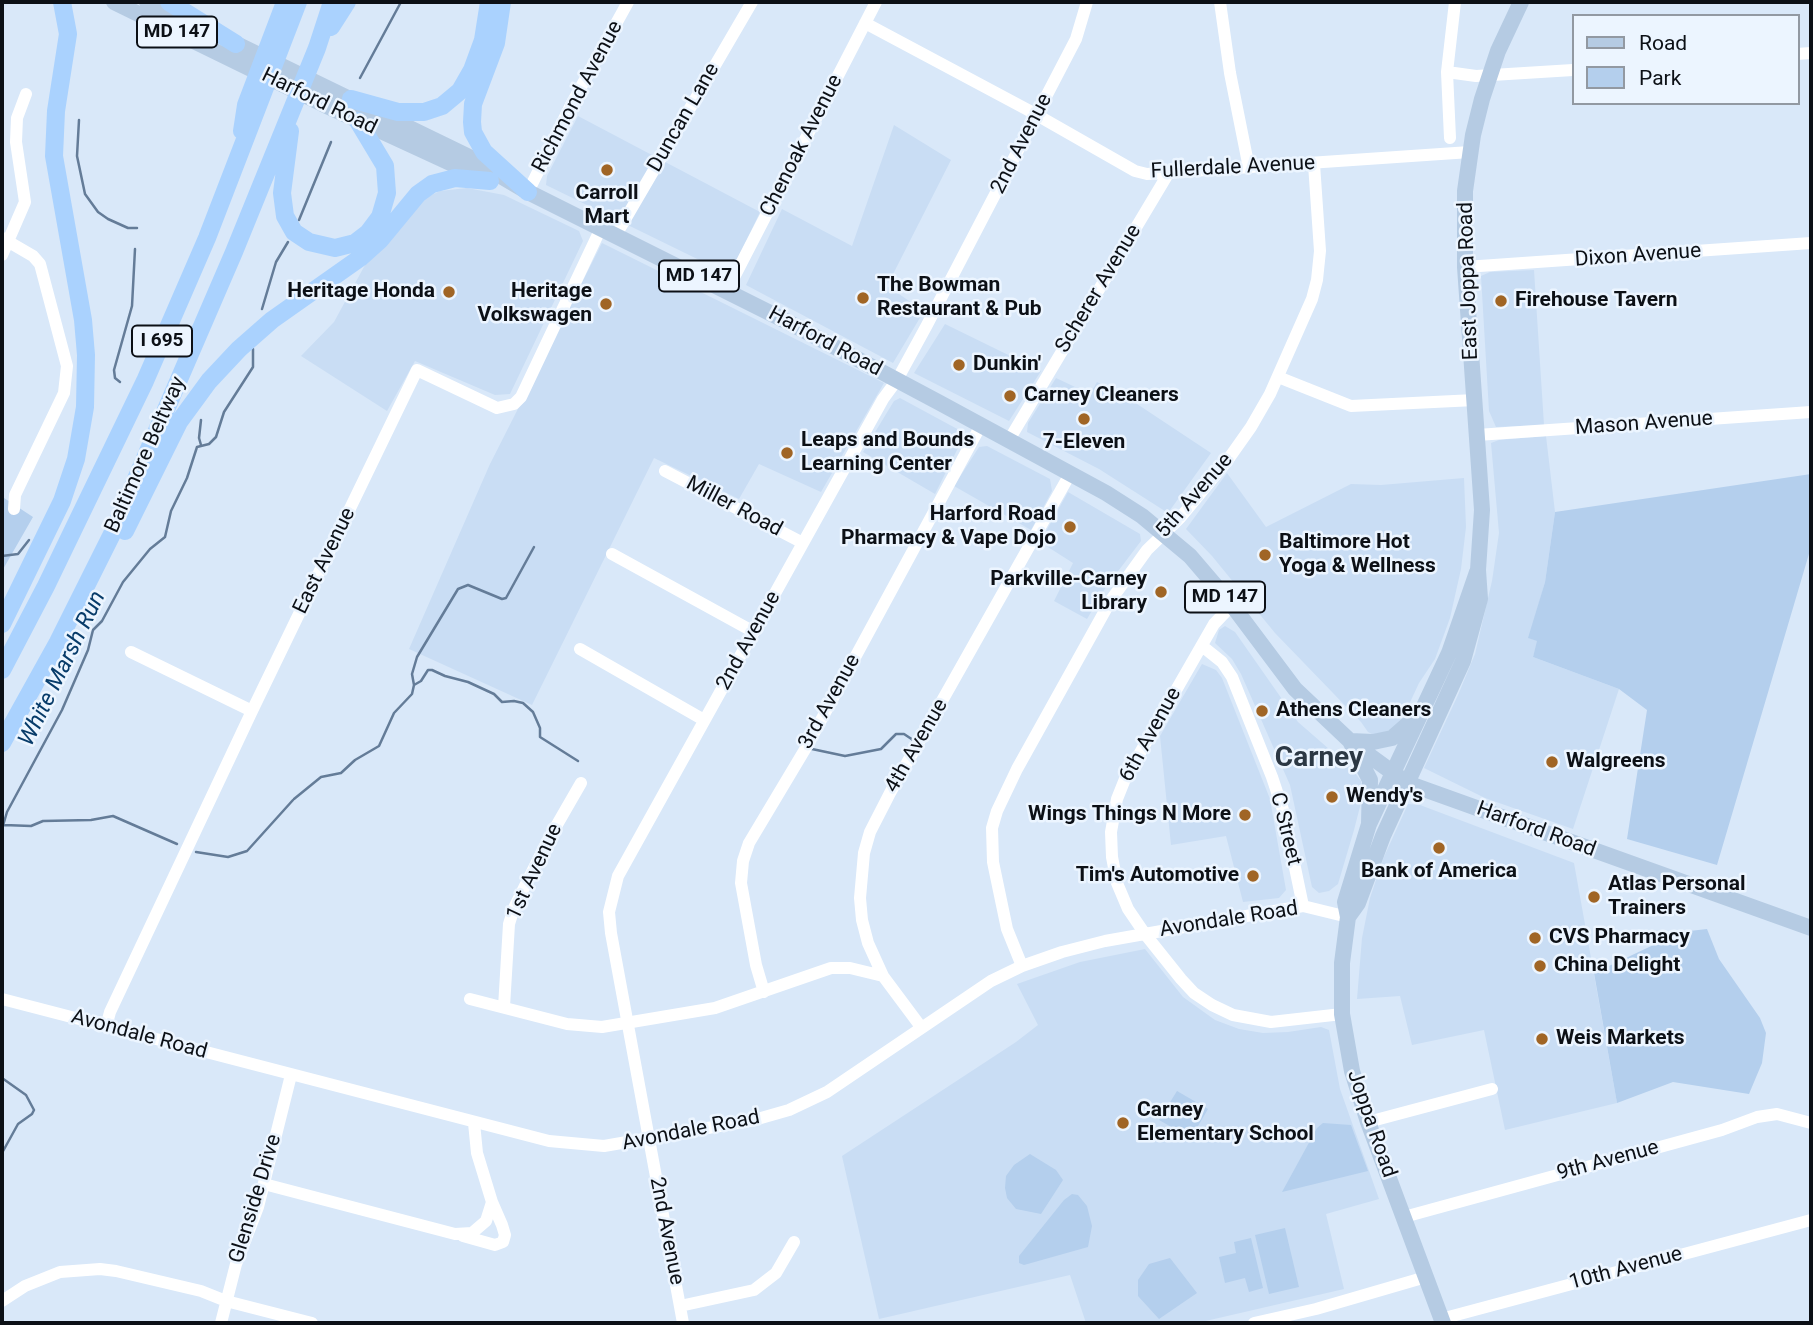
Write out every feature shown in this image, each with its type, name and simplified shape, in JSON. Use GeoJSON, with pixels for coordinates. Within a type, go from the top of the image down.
{"type":"FeatureCollection","features":[{"type":"Feature","properties":{"kind":"highway"},"geometry":{"type":"LineString","coordinates":[[2,624],[62,501],[76,459],[85,407],[86,355],[83,320],[54,156],[56,111],[68,34],[62,2]]}},
{"type":"Feature","properties":{"kind":"highway"},"geometry":{"type":"LineString","coordinates":[[169,2],[240,52]]}},
{"type":"Feature","properties":{"kind":"highway"},"geometry":{"type":"LineString","coordinates":[[239,159],[246,105],[285,2]]}},
{"type":"Feature","properties":{"kind":"highway","name":"Baltimore Beltway"},"geometry":{"type":"LineString","coordinates":[[2,670],[46,586],[145,381],[239,159],[298,2]]}},
{"type":"Feature","properties":{"kind":"highway","name":"Baltimore Beltway"},"geometry":{"type":"LineString","coordinates":[[2,743],[58,642],[114,530],[234,251],[317,48],[332,2]]}},
{"type":"Feature","properties":{"kind":"highway"},"geometry":{"type":"LineString","coordinates":[[317,48],[347,2]]}},
{"type":"Feature","properties":{"kind":"highway"},"geometry":{"type":"LineString","coordinates":[[344,95],[402,113],[424,112],[442,106],[460,91],[472,70],[484,40],[489,2]]}},
{"type":"Feature","properties":{"kind":"highway"},"geometry":{"type":"LineString","coordinates":[[502,2],[496,43],[477,92],[473,132],[484,152],[528,192]]}},
{"type":"Feature","properties":{"kind":"highway"},"geometry":{"type":"LineString","coordinates":[[294,102],[282,208],[294,232],[316,245],[335,248],[362,239],[373,227],[384,205],[387,192],[385,166],[358,121]]}},
{"type":"Feature","properties":{"kind":"highway"},"geometry":{"type":"LineString","coordinates":[[58,642],[110,559],[179,422],[228,360],[272,320],[360,258],[380,240],[418,194],[432,184],[461,178],[490,181]]}},
{"type":"Feature","properties":{"kind":"main road","name":"Harford Road"},"geometry":{"type":"LineString","coordinates":[[114,2],[344,95],[467,156],[528,192],[727,291],[897,380]]}},
{"type":"Feature","properties":{"kind":"main road","name":"Harford Road"},"geometry":{"type":"LineString","coordinates":[[147,2],[240,52],[329,107],[490,181],[528,192]]}},
{"type":"Feature","properties":{"kind":"main road","name":"East Joppa Road"},"geometry":{"type":"LineString","coordinates":[[1400,779],[1463,661],[1480,598],[1478,570],[1482,527],[1465,267],[1464,211],[1477,116],[1490,74],[1521,2]]}},
{"type":"Feature","properties":{"kind":"main road","name":"MD 147"},"geometry":{"type":"LineString","coordinates":[[897,380],[1125,505],[1164,533],[1190,556],[1295,688],[1350,741]]}},
{"type":"Feature","properties":{"kind":"main road","name":"East Joppa Road"},"geometry":{"type":"LineString","coordinates":[[1400,779],[1478,570]]}},
{"type":"Feature","properties":{"kind":"main road"},"geometry":{"type":"LineString","coordinates":[[1369,824],[1370,780],[1350,741],[1373,742],[1392,738],[1426,705]]}},
{"type":"Feature","properties":{"kind":"main road","name":"Harford Road"},"geometry":{"type":"LineString","coordinates":[[1350,741],[1400,779],[1811,928]]}},
{"type":"Feature","properties":{"kind":"main road","name":"Joppa Road"},"geometry":{"type":"LineString","coordinates":[[1400,779],[1369,824],[1345,902],[1348,917],[1342,963],[1342,1014],[1352,1071],[1368,1122],[1442,1321]]}},
{"type":"Feature","properties":{"kind":"main road","name":"Joppa Road"},"geometry":{"type":"LineString","coordinates":[[1348,917],[1358,903],[1400,779]]}},
{"type":"Feature","properties":{"kind":"street","name":"Richmond Avenue"},"geometry":{"type":"LineString","coordinates":[[528,192],[571,105],[628,2]]}},
{"type":"Feature","properties":{"kind":"street","name":"Duncan Lane"},"geometry":{"type":"LineString","coordinates":[[609,231],[752,2]]}},
{"type":"Feature","properties":{"kind":"street","name":"Chenoak Avenue"},"geometry":{"type":"LineString","coordinates":[[727,291],[876,2]]}},
{"type":"Feature","properties":{"kind":"street","name":"2nd Avenue"},"geometry":{"type":"LineString","coordinates":[[683,1323],[611,933],[609,912],[612,895],[625,863],[704,720],[883,399],[897,380],[1076,39],[1087,2]]}},
{"type":"Feature","properties":{"kind":"street"},"geometry":{"type":"LineString","coordinates":[[1220,2],[1230,73],[1249,168]]}},
{"type":"Feature","properties":{"kind":"street"},"geometry":{"type":"LineString","coordinates":[[1450,138],[1447,72],[1455,2]]}},
{"type":"Feature","properties":{"kind":"street","name":"Fullerdale Avenue"},"geometry":{"type":"LineString","coordinates":[[865,23],[1135,171],[1147,174],[1470,152]]}},
{"type":"Feature","properties":{"kind":"street"},"geometry":{"type":"LineString","coordinates":[[1447,72],[1468,75],[1572,70]]}},
{"type":"Feature","properties":{"kind":"street"},"geometry":{"type":"LineString","coordinates":[[2,255],[5,240],[25,202],[16,142],[17,118],[26,94]]}},
{"type":"Feature","properties":{"kind":"street","name":"5th Avenue"},"geometry":{"type":"LineString","coordinates":[[1022,966],[1007,929],[993,862],[992,828],[997,811],[1111,600],[1147,550],[1180,517],[1227,461],[1262,411],[1312,299],[1317,281],[1320,251],[1314,164]]}},
{"type":"Feature","properties":{"kind":"street","name":"Scherer Avenue"},"geometry":{"type":"LineString","coordinates":[[1009,440],[1168,174]]}},
{"type":"Feature","properties":{"kind":"street","name":"East Avenue"},"geometry":{"type":"LineString","coordinates":[[106,1027],[110,1012],[252,711],[417,370],[497,408],[514,404],[521,397],[609,231]]}},
{"type":"Feature","properties":{"kind":"street"},"geometry":{"type":"LineString","coordinates":[[5,240],[33,256],[40,264],[67,366],[64,393],[15,495],[14,509]]}},
{"type":"Feature","properties":{"kind":"street","name":"Dixon Avenue"},"geometry":{"type":"LineString","coordinates":[[1465,267],[1811,243]]}},
{"type":"Feature","properties":{"kind":"street"},"geometry":{"type":"LineString","coordinates":[[1278,377],[1351,405],[1475,400]]}},
{"type":"Feature","properties":{"kind":"street","name":"Mason Avenue"},"geometry":{"type":"LineString","coordinates":[[1477,435],[1811,412]]}},
{"type":"Feature","properties":{"kind":"street","name":"3rd Avenue"},"geometry":{"type":"LineString","coordinates":[[764,992],[755,965],[741,883],[743,861],[749,843],[807,746],[981,425]]}},
{"type":"Feature","properties":{"kind":"street","name":"Miller Road"},"geometry":{"type":"LineString","coordinates":[[665,471],[803,543]]}},
{"type":"Feature","properties":{"kind":"street","name":"4th Avenue"},"geometry":{"type":"LineString","coordinates":[[921,1027],[883,976],[868,943],[862,920],[860,875],[870,832],[1070,474]]}},
{"type":"Feature","properties":{"kind":"street"},"geometry":{"type":"LineString","coordinates":[[612,554],[754,632]]}},
{"type":"Feature","properties":{"kind":"street","name":"6th Avenue"},"geometry":{"type":"LineString","coordinates":[[1231,605],[1222,613],[1125,779],[1114,815],[1111,846],[1117,883],[1128,909],[1145,934],[1194,993],[1223,1011],[1244,1018],[1271,1022],[1342,1014]]}},
{"type":"Feature","properties":{"kind":"street","name":"C Street"},"geometry":{"type":"LineString","coordinates":[[1202,646],[1222,662],[1232,677],[1272,777],[1283,810],[1303,906]]}},
{"type":"Feature","properties":{"kind":"street"},"geometry":{"type":"LineString","coordinates":[[580,649],[704,720]]}},
{"type":"Feature","properties":{"kind":"street"},"geometry":{"type":"LineString","coordinates":[[131,652],[252,711]]}},
{"type":"Feature","properties":{"kind":"street","name":"1st Avenue"},"geometry":{"type":"LineString","coordinates":[[504,1007],[509,924],[514,908],[581,783]]}},
{"type":"Feature","properties":{"kind":"street","name":"Avondale Road"},"geometry":{"type":"LineString","coordinates":[[2,999],[474,1123],[569,1145],[604,1146],[754,1120],[789,1110],[827,1092],[972,992],[1022,966],[1084,946],[1303,906],[1348,917]]}},
{"type":"Feature","properties":{"kind":"street"},"geometry":{"type":"LineString","coordinates":[[470,999],[567,1024],[602,1027],[715,1008],[814,972],[835,968],[869,971],[883,976]]}},
{"type":"Feature","properties":{"kind":"street","name":"Glenside Drive"},"geometry":{"type":"LineString","coordinates":[[221,1323],[236,1264],[253,1222],[264,1184],[292,1075]]}},
{"type":"Feature","properties":{"kind":"street"},"geometry":{"type":"LineString","coordinates":[[1368,1122],[1492,1089]]}},
{"type":"Feature","properties":{"kind":"street","name":"9th Avenue"},"geometry":{"type":"LineString","coordinates":[[1404,1217],[1722,1130],[1757,1117],[1777,1114],[1811,1123]]}},
{"type":"Feature","properties":{"kind":"street"},"geometry":{"type":"LineString","coordinates":[[264,1184],[495,1245],[503,1242],[505,1235],[492,1202],[475,1143],[474,1123]]}},
{"type":"Feature","properties":{"kind":"street"},"geometry":{"type":"LineString","coordinates":[[456,1234],[472,1233],[483,1225],[492,1202]]}},
{"type":"Feature","properties":{"kind":"street","name":"10th Avenue"},"geometry":{"type":"LineString","coordinates":[[1442,1321],[1811,1220]]}},
{"type":"Feature","properties":{"kind":"street"},"geometry":{"type":"LineString","coordinates":[[680,1306],[754,1290],[776,1273],[794,1242]]}},
{"type":"Feature","properties":{"kind":"street"},"geometry":{"type":"LineString","coordinates":[[2,1301],[25,1286],[60,1272],[116,1270],[312,1323]]}},
{"type":"Feature","properties":{"kind":"street"},"geometry":{"type":"LineString","coordinates":[[1254,1323],[1316,1309],[1426,1277]]}},
{"type":"Feature","properties":{"kind":"shaded area"},"geometry":{"type":"Polygon","coordinates":[[[578,116],[760,212],[730,275],[546,185],[547,176],[578,116]]]}},
{"type":"Feature","properties":{"kind":"shaded area"},"geometry":{"type":"Polygon","coordinates":[[[894,125],[951,160],[887,286],[924,311],[893,363],[746,285],[782,209],[852,246],[894,125]]]}},
{"type":"Feature","properties":{"kind":"shaded area"},"geometry":{"type":"Polygon","coordinates":[[[467,188],[504,195],[579,231],[583,241],[510,394],[495,395],[415,361],[387,411],[301,356],[334,322],[365,265],[425,198],[440,191],[467,188]]]}},
{"type":"Feature","properties":{"kind":"shaded area"},"geometry":{"type":"Polygon","coordinates":[[[602,243],[884,383],[821,492],[759,464],[739,499],[654,458],[532,705],[409,649],[490,464],[602,243]]]}},
{"type":"Feature","properties":{"kind":"shaded area"},"geometry":{"type":"Polygon","coordinates":[[[1534,270],[1544,425],[1496,427],[1489,411],[1481,276],[1490,272],[1534,270]]]}},
{"type":"Feature","properties":{"kind":"shaded area"},"geometry":{"type":"Polygon","coordinates":[[[945,324],[1041,371],[1009,421],[914,373],[945,324]]]}},
{"type":"Feature","properties":{"kind":"shaded area"},"geometry":{"type":"Polygon","coordinates":[[[1056,378],[1090,394],[1097,382],[1131,400],[1211,453],[1168,513],[1099,469],[1027,432],[1028,423],[1056,378]]]}},
{"type":"Feature","properties":{"kind":"shaded area"},"geometry":{"type":"Polygon","coordinates":[[[900,398],[961,431],[963,438],[935,494],[863,452],[894,401],[900,398]]]}},
{"type":"Feature","properties":{"kind":"shaded area"},"geometry":{"type":"Polygon","coordinates":[[[1546,436],[1555,512],[1545,582],[1529,638],[1538,641],[1533,657],[1619,689],[1573,829],[1485,798],[1424,768],[1475,654],[1492,581],[1499,533],[1491,443],[1546,436]]]}},
{"type":"Feature","properties":{"kind":"shaded area"},"geometry":{"type":"Polygon","coordinates":[[[987,446],[1050,479],[1052,491],[1031,530],[954,486],[979,447],[987,446]]]}},
{"type":"Feature","properties":{"kind":"shaded area"},"geometry":{"type":"Polygon","coordinates":[[[1227,473],[1266,527],[1351,484],[1381,485],[1464,478],[1466,527],[1461,569],[1450,618],[1435,659],[1419,683],[1399,726],[1376,736],[1368,732],[1275,633],[1212,556],[1186,529],[1227,473]]]}},
{"type":"Feature","properties":{"kind":"shaded area"},"geometry":{"type":"Polygon","coordinates":[[[1068,492],[1140,534],[1141,541],[1106,587],[1087,619],[1054,601],[1073,563],[1040,542],[1068,492]]]}},
{"type":"Feature","properties":{"kind":"shaded area"},"geometry":{"type":"Polygon","coordinates":[[[1225,626],[1235,632],[1298,722],[1352,769],[1361,781],[1363,795],[1354,830],[1338,884],[1329,891],[1319,893],[1312,887],[1290,785],[1241,674],[1232,659],[1215,643],[1219,630],[1225,626]]]}},
{"type":"Feature","properties":{"kind":"shaded area"},"geometry":{"type":"Polygon","coordinates":[[[1202,664],[1216,670],[1222,678],[1270,799],[1286,890],[1279,898],[1243,902],[1226,836],[1171,845],[1160,736],[1202,664]]]}},
{"type":"Feature","properties":{"kind":"shaded area"},"geometry":{"type":"Polygon","coordinates":[[[1408,804],[1420,805],[1574,863],[1617,1103],[1505,1130],[1484,1030],[1412,1045],[1400,996],[1357,999],[1362,938],[1370,898],[1383,859],[1408,804]]]}},
{"type":"Feature","properties":{"kind":"shaded area","name":"Carney Elementary School"},"geometry":{"type":"Polygon","coordinates":[[[1145,949],[1183,997],[1215,1020],[1239,1029],[1263,1033],[1321,1027],[1329,1030],[1340,1089],[1379,1199],[1326,1214],[1344,1289],[1197,1323],[1086,1323],[1070,1275],[879,1319],[842,1156],[1038,1025],[1017,984],[1080,962],[1145,949]]]}},
{"type":"Feature","properties":{"kind":"green space"},"geometry":{"type":"Polygon","coordinates":[[[1811,474],[1811,547],[1717,865],[1627,839],[1647,710],[1619,689],[1533,657],[1537,641],[1528,638],[1545,582],[1555,512],[1811,474]]]}},
{"type":"Feature","properties":{"kind":"green space"},"geometry":{"type":"Polygon","coordinates":[[[4,498],[33,517],[2,571],[2,501],[4,498]]]}},
{"type":"Feature","properties":{"kind":"green space"},"geometry":{"type":"Polygon","coordinates":[[[1707,929],[1719,959],[1760,1018],[1766,1033],[1762,1063],[1749,1094],[1673,1082],[1617,1103],[1594,973],[1681,932],[1707,929]]]}},
{"type":"Feature","properties":{"kind":"green space"},"geometry":{"type":"Polygon","coordinates":[[[1177,1091],[1208,1109],[1191,1138],[1159,1120],[1177,1091]]]}},
{"type":"Feature","properties":{"kind":"green space"},"geometry":{"type":"Polygon","coordinates":[[[1323,1123],[1351,1125],[1368,1171],[1282,1192],[1317,1128],[1323,1123]]]}},
{"type":"Feature","properties":{"kind":"green space"},"geometry":{"type":"Polygon","coordinates":[[[1030,1154],[1056,1170],[1063,1180],[1041,1214],[1016,1209],[1007,1198],[1005,1188],[1006,1176],[1014,1165],[1030,1154]]]}},
{"type":"Feature","properties":{"kind":"green space"},"geometry":{"type":"Polygon","coordinates":[[[1072,1194],[1078,1195],[1087,1206],[1092,1226],[1088,1247],[1024,1265],[1019,1263],[1019,1256],[1064,1200],[1072,1194]]]}},
{"type":"Feature","properties":{"kind":"green space"},"geometry":{"type":"Polygon","coordinates":[[[1285,1228],[1299,1287],[1269,1294],[1255,1235],[1285,1228]]]}},
{"type":"Feature","properties":{"kind":"green space"},"geometry":{"type":"Polygon","coordinates":[[[1251,1238],[1263,1288],[1249,1292],[1245,1278],[1225,1283],[1219,1257],[1236,1253],[1234,1242],[1251,1238]]]}},
{"type":"Feature","properties":{"kind":"green space"},"geometry":{"type":"Polygon","coordinates":[[[1170,1258],[1197,1293],[1159,1319],[1138,1296],[1138,1280],[1149,1264],[1170,1258]]]}},
{"type":"Feature","properties":{"kind":"waterway","name":"White Marsh Run"},"geometry":{"type":"LineString","coordinates":[[360,78],[401,2]]}},
{"type":"Feature","properties":{"kind":"waterway"},"geometry":{"type":"LineString","coordinates":[[79,120],[77,156],[85,194],[98,212],[108,219],[128,228],[137,228]]}},
{"type":"Feature","properties":{"kind":"waterway","name":"White Marsh Run"},"geometry":{"type":"LineString","coordinates":[[299,220],[331,142]]}},
{"type":"Feature","properties":{"kind":"waterway","name":"White Marsh Run"},"geometry":{"type":"LineString","coordinates":[[262,309],[276,262],[288,242]]}},
{"type":"Feature","properties":{"kind":"waterway"},"geometry":{"type":"LineString","coordinates":[[120,382],[115,378],[114,370],[132,306],[135,249]]}},
{"type":"Feature","properties":{"kind":"waterway","name":"White Marsh Run"},"geometry":{"type":"LineString","coordinates":[[2,829],[7,812],[62,710],[88,650],[93,630],[102,621],[123,582],[150,549],[165,537],[171,511],[187,478],[197,447],[209,444],[216,437],[224,412],[253,367],[253,349]]}},
{"type":"Feature","properties":{"kind":"waterway"},"geometry":{"type":"LineString","coordinates":[[201,420],[201,445]]}},
{"type":"Feature","properties":{"kind":"waterway"},"geometry":{"type":"LineString","coordinates":[[2,556],[18,554],[29,540]]}},
{"type":"Feature","properties":{"kind":"waterway"},"geometry":{"type":"LineString","coordinates":[[294,799],[321,777],[341,773],[355,760],[379,746],[394,713],[412,694],[412,674],[417,657],[458,589],[468,585],[502,599],[506,598],[534,547]]}},
{"type":"Feature","properties":{"kind":"waterway"},"geometry":{"type":"LineString","coordinates":[[414,685],[421,681],[428,670],[432,670],[468,682],[494,694],[502,702],[523,703],[533,712],[540,728],[540,737],[578,761]]}},
{"type":"Feature","properties":{"kind":"waterway"},"geometry":{"type":"LineString","coordinates":[[812,749],[845,756],[881,749],[896,734],[904,734],[913,740]]}},
{"type":"Feature","properties":{"kind":"waterway"},"geometry":{"type":"LineString","coordinates":[[196,852],[228,857],[247,851],[293,800]]}},
{"type":"Feature","properties":{"kind":"waterway"},"geometry":{"type":"LineString","coordinates":[[4,825],[31,826],[43,821],[91,820],[113,816],[177,844]]}},
{"type":"Feature","properties":{"kind":"waterway","name":"White Marsh Run"},"geometry":{"type":"LineString","coordinates":[[2,1078],[26,1095],[34,1110],[18,1124],[2,1153]]}},
{"type":"Feature","properties":{"kind":"place","name":"Carroll Mart"},"geometry":{"type":"Point","coordinates":[607,170]}},
{"type":"Feature","properties":{"kind":"place","name":"Heritage Honda"},"geometry":{"type":"Point","coordinates":[449,292]}},
{"type":"Feature","properties":{"kind":"place","name":"The Bowman Restaurant & Pub"},"geometry":{"type":"Point","coordinates":[863,298]}},
{"type":"Feature","properties":{"kind":"place","name":"Firehouse Tavern"},"geometry":{"type":"Point","coordinates":[1501,301]}},
{"type":"Feature","properties":{"kind":"place","name":"Heritage Volkswagen"},"geometry":{"type":"Point","coordinates":[606,304]}},
{"type":"Feature","properties":{"kind":"place","name":"Dunkin'"},"geometry":{"type":"Point","coordinates":[959,365]}},
{"type":"Feature","properties":{"kind":"place","name":"Carney Cleaners"},"geometry":{"type":"Point","coordinates":[1010,396]}},
{"type":"Feature","properties":{"kind":"place","name":"7-Eleven"},"geometry":{"type":"Point","coordinates":[1084,419]}},
{"type":"Feature","properties":{"kind":"place","name":"Leaps and Bounds Learning Center"},"geometry":{"type":"Point","coordinates":[787,453]}},
{"type":"Feature","properties":{"kind":"place","name":"Harford Road Pharmacy & Vape Dojo"},"geometry":{"type":"Point","coordinates":[1070,527]}},
{"type":"Feature","properties":{"kind":"place","name":"Baltimore Hot Yoga & Wellness"},"geometry":{"type":"Point","coordinates":[1265,555]}},
{"type":"Feature","properties":{"kind":"place","name":"Parkville-Carney Library"},"geometry":{"type":"Point","coordinates":[1161,592]}},
{"type":"Feature","properties":{"kind":"place","name":"Athens Cleaners"},"geometry":{"type":"Point","coordinates":[1262,711]}},
{"type":"Feature","properties":{"kind":"place","name":"Walgreens"},"geometry":{"type":"Point","coordinates":[1552,762]}},
{"type":"Feature","properties":{"kind":"place","name":"Wendy's"},"geometry":{"type":"Point","coordinates":[1332,797]}},
{"type":"Feature","properties":{"kind":"place","name":"Wings Things N More"},"geometry":{"type":"Point","coordinates":[1245,815]}},
{"type":"Feature","properties":{"kind":"place","name":"Bank of America"},"geometry":{"type":"Point","coordinates":[1439,848]}},
{"type":"Feature","properties":{"kind":"place","name":"Tim's Automotive"},"geometry":{"type":"Point","coordinates":[1253,876]}},
{"type":"Feature","properties":{"kind":"place","name":"Atlas Personal Trainers"},"geometry":{"type":"Point","coordinates":[1594,897]}},
{"type":"Feature","properties":{"kind":"place","name":"CVS Pharmacy"},"geometry":{"type":"Point","coordinates":[1535,938]}},
{"type":"Feature","properties":{"kind":"place","name":"China Delight"},"geometry":{"type":"Point","coordinates":[1540,966]}},
{"type":"Feature","properties":{"kind":"place","name":"Weis Markets"},"geometry":{"type":"Point","coordinates":[1542,1039]}},
{"type":"Feature","properties":{"kind":"place","name":"Carney Elementary School"},"geometry":{"type":"Point","coordinates":[1123,1123]}},
{"type":"Feature","properties":{"kind":"district","name":"Carney"},"geometry":{"type":"Point","coordinates":[1319,759]}}]}
